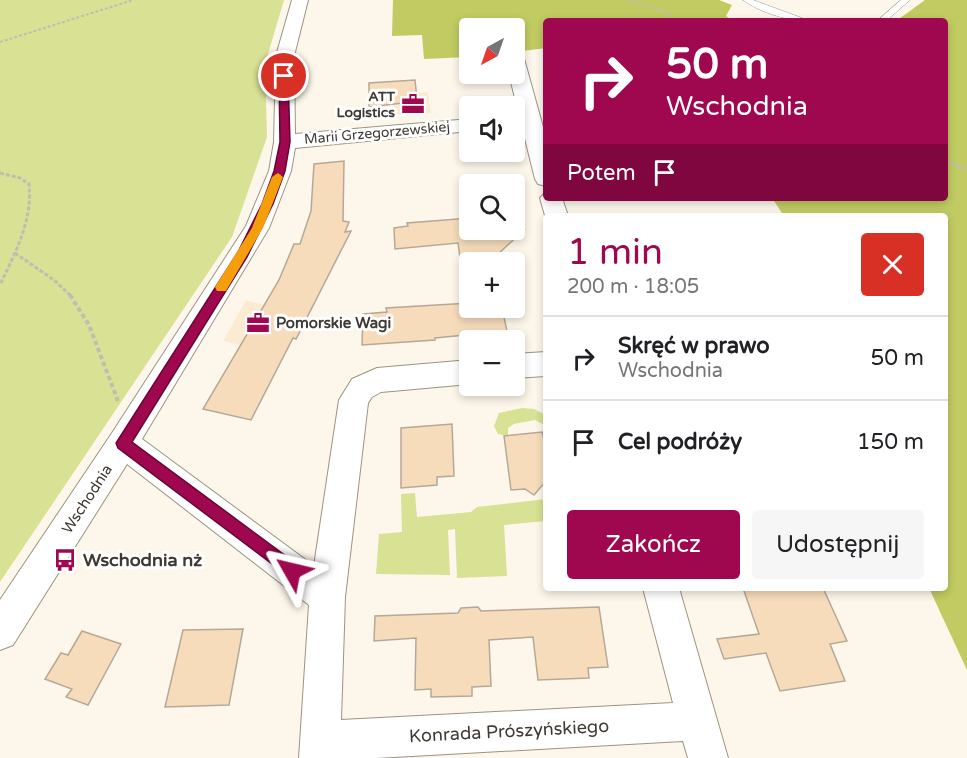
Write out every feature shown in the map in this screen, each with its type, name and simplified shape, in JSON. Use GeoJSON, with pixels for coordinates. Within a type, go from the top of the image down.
{"type":"FeatureCollection","features":[{"type":"Feature","properties":{"kind":"street","name":"Wschodnia"},"geometry":{"type":"LineString","coordinates":[[0,632],[123,443],[258,228],[280,171],[285,142],[285,56],[300,0]]}},
{"type":"Feature","properties":{"kind":"street","name":"Marii Grzegorzewskiej"},"geometry":{"type":"LineString","coordinates":[[285,142],[459,125]]}},
{"type":"Feature","properties":{"kind":"street"},"geometry":{"type":"LineString","coordinates":[[525,126],[543,171]]}},
{"type":"Feature","properties":{"kind":"street"},"geometry":{"type":"LineString","coordinates":[[525,365],[543,364]]}},
{"type":"Feature","properties":{"kind":"street","name":"Konrada Prószyńskiego"},"geometry":{"type":"LineString","coordinates":[[459,373],[377,380],[362,388],[354,400],[327,597],[320,750],[698,721]]}},
{"type":"Feature","properties":{"kind":"street"},"geometry":{"type":"LineString","coordinates":[[123,443],[327,597]]}},
{"type":"Feature","properties":{"kind":"street"},"geometry":{"type":"LineString","coordinates":[[661,591],[708,758]]}},
{"type":"Feature","properties":{"kind":"lane"},"geometry":{"type":"LineString","coordinates":[[747,0],[763,8],[796,18]]}},
{"type":"Feature","properties":{"kind":"lane"},"geometry":{"type":"LineString","coordinates":[[885,18],[906,0]]}},
{"type":"Feature","properties":{"kind":"path"},"geometry":{"type":"LineString","coordinates":[[0,42],[133,0]]}},
{"type":"Feature","properties":{"kind":"path"},"geometry":{"type":"LineString","coordinates":[[628,0],[668,13],[674,18]]}},
{"type":"Feature","properties":{"kind":"path"},"geometry":{"type":"LineString","coordinates":[[948,162],[967,170]]}},
{"type":"Feature","properties":{"kind":"path"},"geometry":{"type":"LineString","coordinates":[[0,173],[20,178],[29,184],[32,196],[15,254],[0,285]]}},
{"type":"Feature","properties":{"kind":"path"},"geometry":{"type":"LineString","coordinates":[[15,254],[66,291],[84,313],[108,382],[122,410]]}},
{"type":"Feature","properties":{"kind":"shaded area"},"geometry":{"type":"Polygon","coordinates":[[[428,92],[431,113],[394,115],[393,95],[428,92]]]}},
{"type":"Feature","properties":{"kind":"shaded area"},"geometry":{"type":"Polygon","coordinates":[[[246,300],[265,305],[265,351],[223,341],[246,300]]]}},
{"type":"Feature","properties":{"kind":"green space"},"geometry":{"type":"Polygon","coordinates":[[[0,0],[284,0],[265,64],[267,137],[232,237],[0,582],[0,0]]]}},
{"type":"Feature","properties":{"kind":"green space"},"geometry":{"type":"Polygon","coordinates":[[[393,0],[719,0],[732,5],[726,16],[729,18],[543,18],[543,48],[525,51],[525,18],[459,18],[459,57],[424,59],[422,35],[392,36],[393,0]]]}},
{"type":"Feature","properties":{"kind":"green space"},"geometry":{"type":"Polygon","coordinates":[[[925,0],[967,0],[967,670],[930,591],[948,591],[948,213],[782,213],[774,201],[948,201],[948,18],[900,18],[925,0]]]}},
{"type":"Feature","properties":{"kind":"green space"},"geometry":{"type":"Polygon","coordinates":[[[522,408],[534,409],[543,414],[543,424],[535,420],[514,424],[508,428],[508,436],[498,434],[494,426],[499,413],[522,408]]]}},
{"type":"Feature","properties":{"kind":"green space"},"geometry":{"type":"Polygon","coordinates":[[[415,493],[417,517],[471,512],[477,507],[543,499],[543,521],[504,525],[507,576],[457,578],[455,529],[448,530],[450,575],[376,574],[379,534],[402,532],[401,494],[415,493]]]}},
{"type":"Feature","properties":{"kind":"building"},"geometry":{"type":"Polygon","coordinates":[[[415,80],[418,108],[403,103],[369,107],[369,83],[415,80]]]}},
{"type":"Feature","properties":{"kind":"building"},"geometry":{"type":"Polygon","coordinates":[[[344,161],[343,221],[349,222],[345,232],[351,231],[296,339],[293,338],[251,420],[203,409],[279,280],[294,244],[300,244],[311,211],[314,164],[344,161]]]}},
{"type":"Feature","properties":{"kind":"building"},"geometry":{"type":"Polygon","coordinates":[[[459,219],[459,240],[513,240],[500,252],[459,252],[458,243],[395,249],[394,228],[408,226],[407,223],[459,219]]]}},
{"type":"Feature","properties":{"kind":"building"},"geometry":{"type":"Polygon","coordinates":[[[459,304],[459,318],[504,318],[507,330],[459,330],[459,336],[435,338],[435,340],[362,345],[363,314],[387,312],[386,308],[459,304]]]}},
{"type":"Feature","properties":{"kind":"building"},"geometry":{"type":"Polygon","coordinates":[[[452,424],[454,476],[437,477],[437,485],[401,488],[401,428],[452,424]]]}},
{"type":"Feature","properties":{"kind":"building"},"geometry":{"type":"Polygon","coordinates":[[[542,432],[543,484],[534,495],[525,489],[511,490],[504,436],[542,432]]]}},
{"type":"Feature","properties":{"kind":"building"},"geometry":{"type":"Polygon","coordinates":[[[744,591],[824,591],[847,641],[830,644],[845,681],[780,691],[766,653],[724,659],[717,639],[759,634],[744,591]]]}},
{"type":"Feature","properties":{"kind":"building"},"geometry":{"type":"Polygon","coordinates":[[[478,607],[481,611],[599,607],[608,667],[588,668],[589,678],[538,680],[533,637],[489,640],[491,686],[472,687],[472,696],[431,697],[431,689],[415,690],[416,638],[374,641],[375,616],[458,613],[461,608],[478,607]]]}},
{"type":"Feature","properties":{"kind":"building"},"geometry":{"type":"Polygon","coordinates":[[[243,629],[229,705],[165,707],[183,630],[243,629]]]}},
{"type":"Feature","properties":{"kind":"building"},"geometry":{"type":"Polygon","coordinates":[[[82,631],[121,644],[88,705],[66,697],[72,689],[45,679],[61,653],[68,655],[82,631]]]}},
{"type":"Feature","properties":{"kind":"slow traffic"},"geometry":{"type":"LineString","coordinates":[[221,287],[258,228],[278,177]]}},
{"type":"Feature","properties":{"kind":"place","name":"ATT Logistics"},"geometry":{"type":"Point","coordinates":[413,104]}},
{"type":"Feature","properties":{"kind":"place","name":"Pomorskie Wagi"},"geometry":{"type":"Point","coordinates":[258,323]}},
{"type":"Feature","properties":{"kind":"place","name":"Wschodnia nż"},"geometry":{"type":"Point","coordinates":[65,560]}},
{"type":"Feature","properties":{"kind":"route"},"geometry":{"type":"LineString","coordinates":[[284,76],[285,142],[280,171],[258,228],[123,443],[292,571]]}}]}
